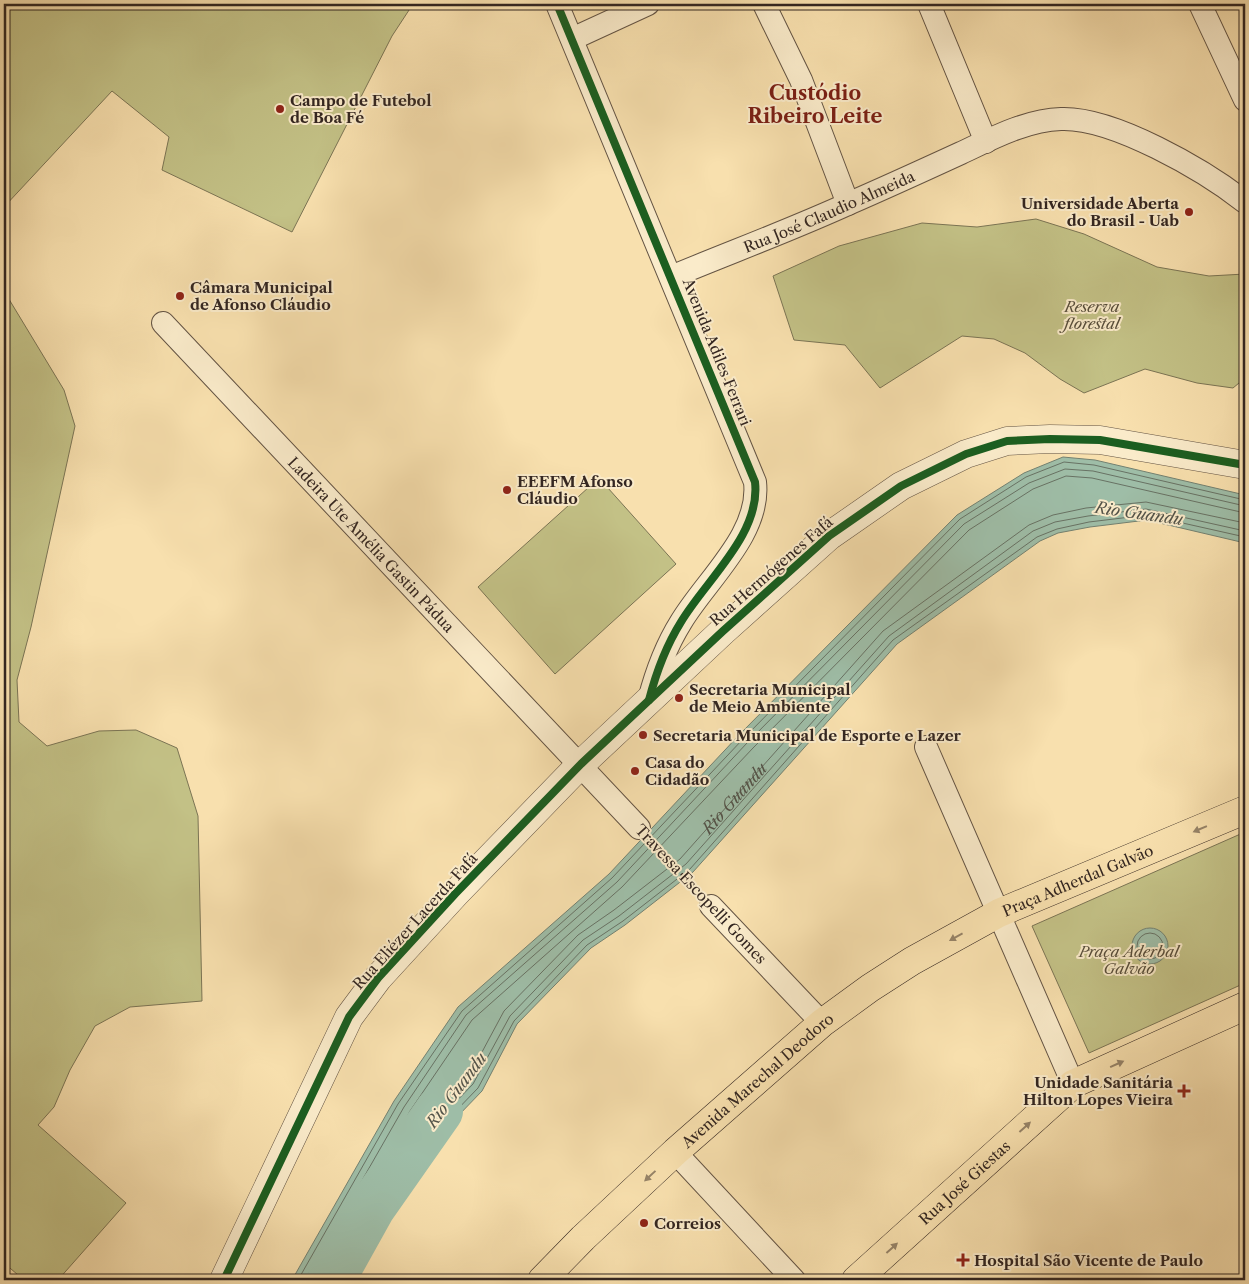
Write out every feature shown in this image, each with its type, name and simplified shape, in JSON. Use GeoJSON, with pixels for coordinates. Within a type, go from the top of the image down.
{"type":"FeatureCollection","features":[{"type":"Feature","properties":{"kind":"main road","name":"Praça Adherdal Galvão"},"geometry":{"type":"LineString","coordinates":[[999,913],[1245,810]]}},
{"type":"Feature","properties":{"kind":"main road","name":"Avenida Marechal Deodoro"},"geometry":{"type":"LineString","coordinates":[[542,1280],[583,1238],[675,1152],[822,1023],[912,961],[999,913]]}},
{"type":"Feature","properties":{"kind":"main road","name":"Rua José Giestas"},"geometry":{"type":"LineString","coordinates":[[856,1280],[1073,1084],[1245,1006]]}},
{"type":"Feature","properties":{"kind":"street","name":"Avenida Adiles Ferrari"},"geometry":{"type":"LineString","coordinates":[[557,4],[752,473],[757,495],[753,511],[736,547],[680,622],[660,662],[649,700]]}},
{"type":"Feature","properties":{"kind":"street"},"geometry":{"type":"LineString","coordinates":[[572,39],[648,4]]}},
{"type":"Feature","properties":{"kind":"street"},"geometry":{"type":"LineString","coordinates":[[764,4],[801,80],[848,204]]}},
{"type":"Feature","properties":{"kind":"street"},"geometry":{"type":"LineString","coordinates":[[929,4],[986,142]]}},
{"type":"Feature","properties":{"kind":"street"},"geometry":{"type":"LineString","coordinates":[[1200,4],[1238,62],[1245,100]]}},
{"type":"Feature","properties":{"kind":"street","name":"Rua José Claudio Almeida"},"geometry":{"type":"LineString","coordinates":[[671,277],[848,204],[986,142],[1031,124],[1061,119],[1093,123],[1134,138],[1193,166],[1245,202]]}},
{"type":"Feature","properties":{"kind":"street","name":"Ladeira Ute Amélia Gastin Pádua"},"geometry":{"type":"LineString","coordinates":[[163,322],[581,764]]}},
{"type":"Feature","properties":{"kind":"street","name":"Rua Hermógenes Fafá"},"geometry":{"type":"LineString","coordinates":[[581,764],[829,536],[901,486],[966,454],[1007,441],[1050,439],[1100,440],[1245,465]]}},
{"type":"Feature","properties":{"kind":"street"},"geometry":{"type":"LineString","coordinates":[[926,747],[999,913]]}},
{"type":"Feature","properties":{"kind":"street","name":"Travessa Escopelli Gomes"},"geometry":{"type":"LineString","coordinates":[[581,764],[639,828]]}},
{"type":"Feature","properties":{"kind":"street","name":"Rua Eliézer Lacerda Fafá"},"geometry":{"type":"LineString","coordinates":[[224,1280],[349,1017],[378,978],[581,764]]}},
{"type":"Feature","properties":{"kind":"street","name":"Travessa Escopelli Gomes"},"geometry":{"type":"LineString","coordinates":[[711,906],[822,1023]]}},
{"type":"Feature","properties":{"kind":"street","name":"Praça Adherdal Galvão"},"geometry":{"type":"LineString","coordinates":[[999,913],[1073,1084]]}},
{"type":"Feature","properties":{"kind":"street"},"geometry":{"type":"LineString","coordinates":[[675,1152],[794,1280]]}},
{"type":"Feature","properties":{"kind":"green space"},"geometry":{"type":"Polygon","coordinates":[[[4,4],[413,4],[392,36],[292,232],[162,170],[169,137],[112,91],[4,207],[4,4]]]}},
{"type":"Feature","properties":{"kind":"green space","name":"Reserva florestal"},"geometry":{"type":"Polygon","coordinates":[[[1036,219],[1084,234],[1157,267],[1209,276],[1245,274],[1245,378],[1233,388],[1197,383],[1145,369],[1084,393],[1060,379],[1025,353],[994,339],[962,336],[880,388],[845,345],[794,340],[773,276],[839,246],[922,223],[977,227],[1036,219]]]}},
{"type":"Feature","properties":{"kind":"green space"},"geometry":{"type":"Polygon","coordinates":[[[4,291],[64,390],[75,426],[31,627],[17,680],[19,722],[47,746],[99,731],[136,730],[177,748],[198,816],[202,1001],[130,1007],[95,1026],[70,1070],[54,1107],[38,1125],[126,1203],[58,1280],[24,1280],[4,1263],[4,291]]]}},
{"type":"Feature","properties":{"kind":"green space"},"geometry":{"type":"Polygon","coordinates":[[[599,478],[676,564],[555,674],[478,587],[599,478]]]}},
{"type":"Feature","properties":{"kind":"green space","name":"Praça Aderbal Galvão"},"geometry":{"type":"Polygon","coordinates":[[[1245,832],[1245,983],[1089,1053],[1032,926],[1245,832]]]}},
{"type":"Feature","properties":{"kind":"water"},"geometry":{"type":"Polygon","coordinates":[[[1063,457],[1095,460],[1245,495],[1245,543],[1147,520],[1058,533],[1040,541],[897,644],[693,872],[625,925],[591,948],[517,1024],[482,1091],[456,1118],[391,1174],[370,1215],[344,1280],[292,1280],[394,1101],[458,1007],[609,874],[739,735],[957,515],[1024,473],[1063,457]]]}},
{"type":"Feature","properties":{"kind":"water"},"geometry":{"type":"Polygon","coordinates":[[[1150,928],[1157,929],[1163,933],[1167,939],[1167,953],[1163,959],[1157,963],[1150,964],[1143,963],[1137,959],[1133,953],[1132,946],[1133,939],[1137,933],[1143,929],[1150,928]]]}},
{"type":"Feature","properties":{"kind":"waterway","name":"Rio Guandu"},"geometry":{"type":"LineString","coordinates":[[331,1280],[371,1208],[439,1111]]}},
{"type":"Feature","properties":{"kind":"cycle path"},"geometry":{"type":"LineString","coordinates":[[557,4],[755,482],[755,501],[741,538],[676,631],[662,660],[649,700]]}},
{"type":"Feature","properties":{"kind":"cycle path"},"geometry":{"type":"LineString","coordinates":[[224,1280],[349,1017],[378,978],[455,894],[581,764],[723,631],[829,536],[901,486],[966,454],[1007,441],[1050,439],[1100,440],[1245,465]]}},
{"type":"Feature","properties":{"kind":"place","name":"Campo de Futebol de Boa Fé"},"geometry":{"type":"Point","coordinates":[280,109]}},
{"type":"Feature","properties":{"kind":"place","name":"Universidade Aberta do Brasil - Uab"},"geometry":{"type":"Point","coordinates":[1189,212]}},
{"type":"Feature","properties":{"kind":"place","name":"Câmara Municipal de Afonso Cláudio"},"geometry":{"type":"Point","coordinates":[180,296]}},
{"type":"Feature","properties":{"kind":"place","name":"EEEFM Afonso Cláudio"},"geometry":{"type":"Point","coordinates":[507,490]}},
{"type":"Feature","properties":{"kind":"place","name":"Secretaria Municipal de Meio Ambiente"},"geometry":{"type":"Point","coordinates":[679,698]}},
{"type":"Feature","properties":{"kind":"place","name":"Secretaria Municipal de Esporte e Lazer"},"geometry":{"type":"Point","coordinates":[643,735]}},
{"type":"Feature","properties":{"kind":"place","name":"Casa do Cidadão"},"geometry":{"type":"Point","coordinates":[635,771]}},
{"type":"Feature","properties":{"kind":"place","name":"Unidade Sanitária Hilton Lopes Vieira"},"geometry":{"type":"Point","coordinates":[1184,1091]}},
{"type":"Feature","properties":{"kind":"place","name":"Correios"},"geometry":{"type":"Point","coordinates":[644,1223]}},
{"type":"Feature","properties":{"kind":"place","name":"Hospital São Vicente de Paulo"},"geometry":{"type":"Point","coordinates":[963,1260]}},
{"type":"Feature","properties":{"kind":"district","name":"Custódio Ribeiro Leite"},"geometry":{"type":"Point","coordinates":[815,104]}}]}
